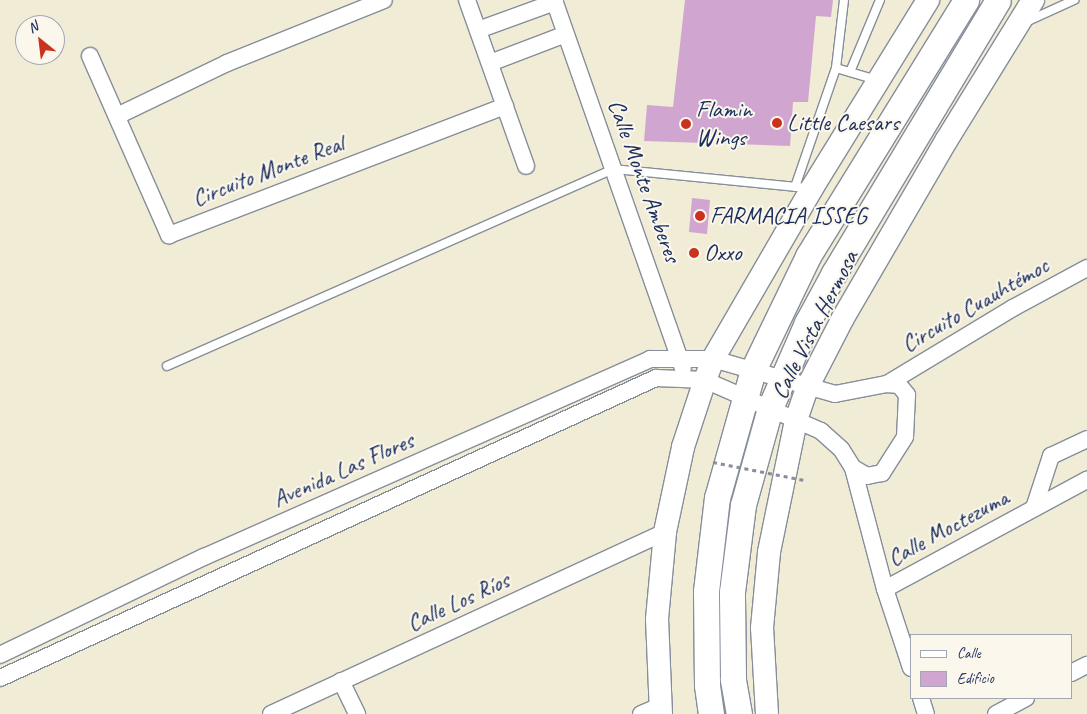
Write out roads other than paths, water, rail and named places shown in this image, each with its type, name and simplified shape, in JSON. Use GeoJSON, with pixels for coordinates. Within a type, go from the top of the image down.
{"type":"FeatureCollection","features":[{"type":"Feature","properties":{"kind":"main road"},"geometry":{"type":"LineString","coordinates":[[711,714],[707,685],[706,591],[717,498],[753,370],[808,256],[966,0]]}},
{"type":"Feature","properties":{"kind":"main road"},"geometry":{"type":"LineString","coordinates":[[739,714],[733,679],[732,592],[743,505],[770,408],[782,379],[834,273],[998,0]]}},
{"type":"Feature","properties":{"kind":"street"},"geometry":{"type":"LineString","coordinates":[[117,116],[227,63],[384,0]]}},
{"type":"Feature","properties":{"kind":"street"},"geometry":{"type":"LineString","coordinates":[[468,0],[526,166]]}},
{"type":"Feature","properties":{"kind":"street"},"geometry":{"type":"LineString","coordinates":[[654,711],[657,619],[665,532],[701,373],[803,187],[878,80],[928,0]]}},
{"type":"Feature","properties":{"kind":"street","name":"Calle Vista Hermosa"},"geometry":{"type":"LineString","coordinates":[[767,714],[762,628],[769,552],[796,420],[808,386],[843,318],[946,140],[1033,0]]}},
{"type":"Feature","properties":{"kind":"street"},"geometry":{"type":"LineString","coordinates":[[478,30],[554,1]]}},
{"type":"Feature","properties":{"kind":"street","name":"Calle Monte Amberes"},"geometry":{"type":"LineString","coordinates":[[554,1],[682,358],[701,373]]}},
{"type":"Feature","properties":{"kind":"street"},"geometry":{"type":"LineString","coordinates":[[490,63],[566,34]]}},
{"type":"Feature","properties":{"kind":"street","name":"Circuito Monte Real"},"geometry":{"type":"LineString","coordinates":[[90,56],[169,234],[505,106]]}},
{"type":"Feature","properties":{"kind":"street","name":"Circuito Cuauhtémoc"},"geometry":{"type":"LineString","coordinates":[[887,384],[1013,308],[1087,268]]}},
{"type":"Feature","properties":{"kind":"street","name":"Avenida Las Flores"},"geometry":{"type":"LineString","coordinates":[[0,655],[204,558],[650,359],[682,358],[701,373]]}},
{"type":"Feature","properties":{"kind":"street","name":"Circuito Cuauhtémoc"},"geometry":{"type":"LineString","coordinates":[[701,373],[753,370],[835,394],[887,384],[899,385],[907,395],[905,437],[882,473],[867,476],[853,468]]}},
{"type":"Feature","properties":{"kind":"street"},"geometry":{"type":"LineString","coordinates":[[701,373],[744,397],[821,431],[841,449],[853,468],[885,589],[910,665]]}},
{"type":"Feature","properties":{"kind":"street","name":"Avenida Las Flores"},"geometry":{"type":"LineString","coordinates":[[0,678],[656,378],[701,373]]}},
{"type":"Feature","properties":{"kind":"street","name":"Calle Moctezuma"},"geometry":{"type":"LineString","coordinates":[[1034,508],[1051,456],[1087,439]]}},
{"type":"Feature","properties":{"kind":"street","name":"Calle Moctezuma"},"geometry":{"type":"LineString","coordinates":[[885,589],[1087,480]]}},
{"type":"Feature","properties":{"kind":"street"},"geometry":{"type":"LineString","coordinates":[[361,489],[369,509]]}},
{"type":"Feature","properties":{"kind":"street","name":"Calle Los Ríos"},"geometry":{"type":"LineString","coordinates":[[271,714],[665,532]]}},
{"type":"Feature","properties":{"kind":"street"},"geometry":{"type":"LineString","coordinates":[[204,558],[213,579]]}},
{"type":"Feature","properties":{"kind":"street"},"geometry":{"type":"LineString","coordinates":[[1072,672],[1087,664]]}},
{"type":"Feature","properties":{"kind":"street"},"geometry":{"type":"LineString","coordinates":[[341,682],[357,714]]}},
{"type":"Feature","properties":{"kind":"street"},"geometry":{"type":"LineString","coordinates":[[920,699],[926,714]]}},
{"type":"Feature","properties":{"kind":"street"},"geometry":{"type":"LineString","coordinates":[[996,714],[1024,699]]}},
{"type":"Feature","properties":{"kind":"lane"},"geometry":{"type":"LineString","coordinates":[[167,366],[614,169],[803,187],[836,68],[844,0]]}},
{"type":"Feature","properties":{"kind":"lane"},"geometry":{"type":"LineString","coordinates":[[850,72],[880,0]]}},
{"type":"Feature","properties":{"kind":"lane"},"geometry":{"type":"LineString","coordinates":[[1018,26],[1074,0]]}},
{"type":"Feature","properties":{"kind":"lane"},"geometry":{"type":"LineString","coordinates":[[836,68],[878,80]]}},
{"type":"Feature","properties":{"kind":"place","name":"Little Caesars"},"geometry":{"type":"Point","coordinates":[777,123]}},
{"type":"Feature","properties":{"kind":"place","name":"Flamin Wings"},"geometry":{"type":"Point","coordinates":[686,124]}},
{"type":"Feature","properties":{"kind":"place","name":"FARMACIA ISSEG"},"geometry":{"type":"Point","coordinates":[700,216]}},
{"type":"Feature","properties":{"kind":"place","name":"Oxxo"},"geometry":{"type":"Point","coordinates":[694,253]}}]}
